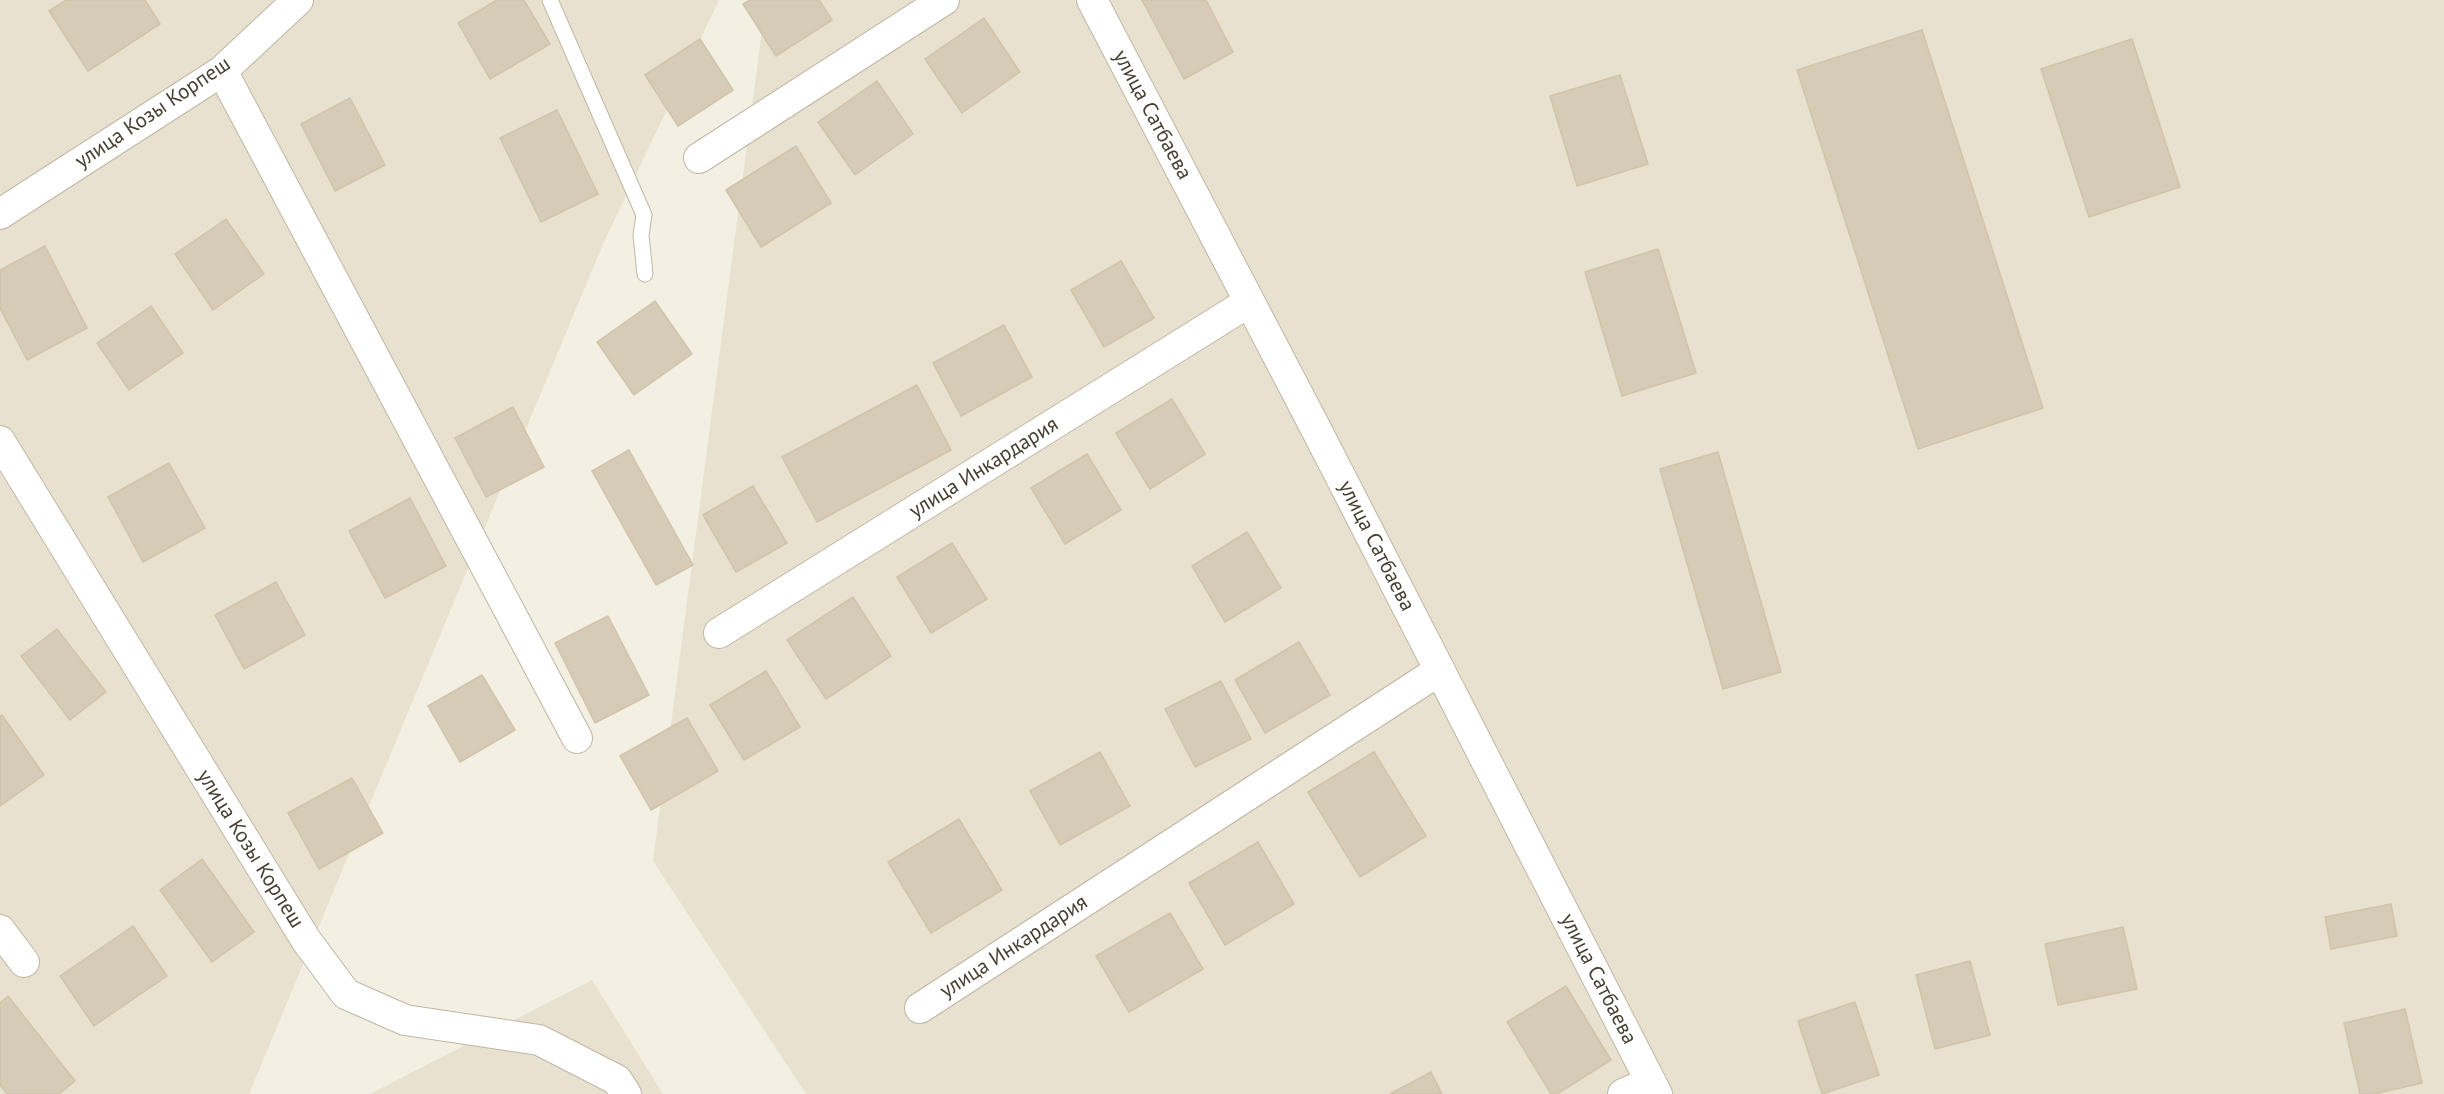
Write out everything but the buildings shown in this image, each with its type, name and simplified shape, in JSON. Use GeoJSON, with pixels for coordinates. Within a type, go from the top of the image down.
{"type":"FeatureCollection","features":[{"type":"Feature","properties":{"kind":"street","name":"улица Козы Корпеш"},"geometry":{"type":"LineString","coordinates":[[0,214],[222,71],[298,0]]}},
{"type":"Feature","properties":{"kind":"street"},"geometry":{"type":"LineString","coordinates":[[699,158],[944,0]]}},
{"type":"Feature","properties":{"kind":"street","name":"улица Сатбаева"},"geometry":{"type":"LineString","coordinates":[[1092,0],[1654,1088]]}},
{"type":"Feature","properties":{"kind":"street"},"geometry":{"type":"LineString","coordinates":[[222,71],[577,738]]}},
{"type":"Feature","properties":{"kind":"street","name":"улица Инкардария"},"geometry":{"type":"LineString","coordinates":[[719,633],[1250,302]]}},
{"type":"Feature","properties":{"kind":"street","name":"улица Козы Корпеш"},"geometry":{"type":"LineString","coordinates":[[0,441],[306,940],[346,994],[405,1020],[539,1040],[617,1080],[626,1094]]}},
{"type":"Feature","properties":{"kind":"street","name":"улица Инкардария"},"geometry":{"type":"LineString","coordinates":[[920,1008],[1440,670]]}},
{"type":"Feature","properties":{"kind":"street"},"geometry":{"type":"LineString","coordinates":[[0,930],[24,962]]}},
{"type":"Feature","properties":{"kind":"street"},"geometry":{"type":"LineString","coordinates":[[1623,1094],[1654,1088]]}},
{"type":"Feature","properties":{"kind":"lane"},"geometry":{"type":"LineString","coordinates":[[550,0],[644,215],[641,235],[645,274]]}},
{"type":"Feature","properties":{"kind":"shaded area"},"geometry":{"type":"Polygon","coordinates":[[[0,0],[719,0],[603,244],[249,1094],[0,1094],[0,0]]]}},
{"type":"Feature","properties":{"kind":"shaded area"},"geometry":{"type":"Polygon","coordinates":[[[766,0],[2444,0],[2444,1094],[806,1094],[653,861],[766,0]]]}},
{"type":"Feature","properties":{"kind":"shaded area"},"geometry":{"type":"Polygon","coordinates":[[[592,980],[663,1094],[370,1094],[592,980]]]}}]}
